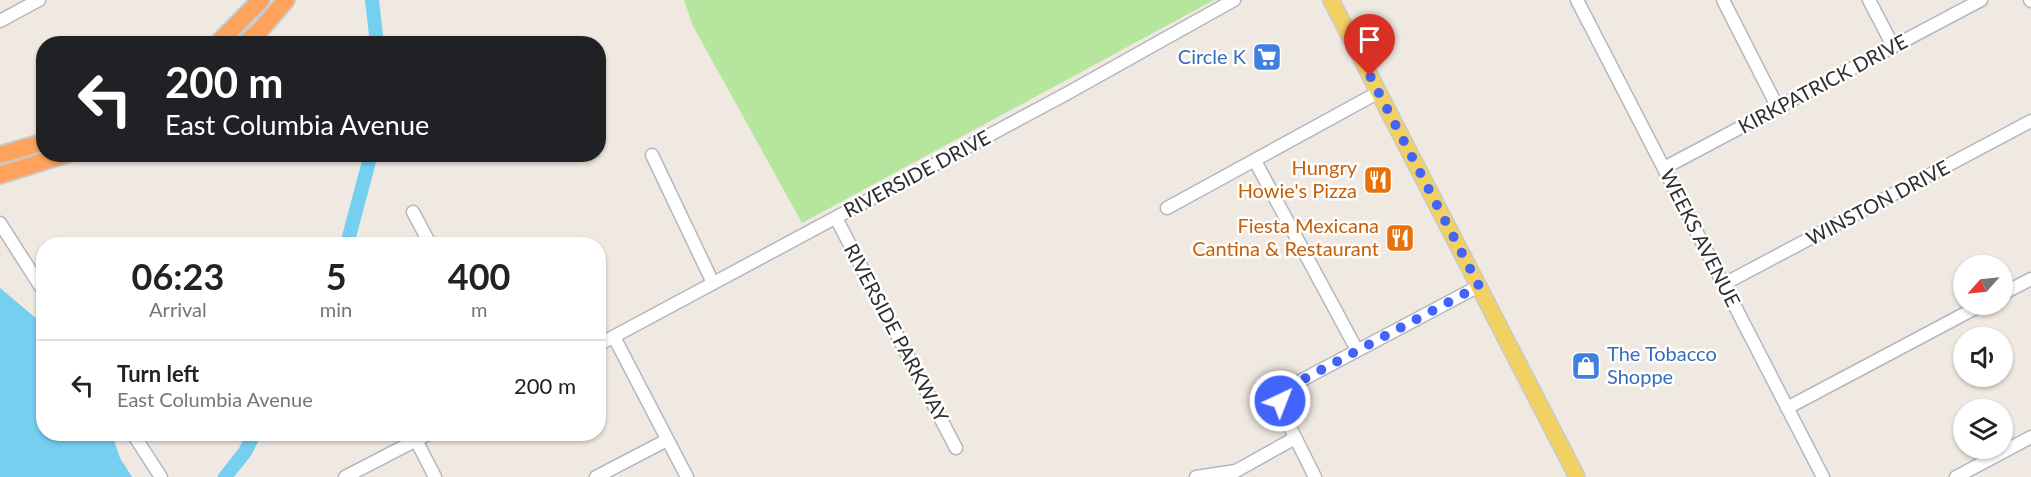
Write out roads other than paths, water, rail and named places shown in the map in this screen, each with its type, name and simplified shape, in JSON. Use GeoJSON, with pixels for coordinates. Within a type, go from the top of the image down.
{"type":"FeatureCollection","features":[{"type":"Feature","properties":{"kind":"highway"},"geometry":{"type":"LineString","coordinates":[[225,36],[261,0]]}},
{"type":"Feature","properties":{"kind":"highway"},"geometry":{"type":"LineString","coordinates":[[253,36],[286,0]]}},
{"type":"Feature","properties":{"kind":"highway"},"geometry":{"type":"LineString","coordinates":[[0,154],[36,145]]}},
{"type":"Feature","properties":{"kind":"highway"},"geometry":{"type":"LineString","coordinates":[[0,175],[28,169],[46,162]]}},
{"type":"Feature","properties":{"kind":"main road"},"geometry":{"type":"LineString","coordinates":[[1331,0],[1577,477]]}},
{"type":"Feature","properties":{"kind":"street"},"geometry":{"type":"LineString","coordinates":[[0,21],[39,0]]}},
{"type":"Feature","properties":{"kind":"street","name":"RIVERSIDE DRIVE"},"geometry":{"type":"LineString","coordinates":[[606,341],[1234,0]]}},
{"type":"Feature","properties":{"kind":"street","name":"WEEKS AVENUE"},"geometry":{"type":"LineString","coordinates":[[1577,0],[1823,477]]}},
{"type":"Feature","properties":{"kind":"street"},"geometry":{"type":"LineString","coordinates":[[1723,0],[1778,108]]}},
{"type":"Feature","properties":{"kind":"street"},"geometry":{"type":"LineString","coordinates":[[1869,0],[1893,46]]}},
{"type":"Feature","properties":{"kind":"street","name":"KIRKPATRICK DRIVE"},"geometry":{"type":"LineString","coordinates":[[1664,168],[1981,0]]}},
{"type":"Feature","properties":{"kind":"street"},"geometry":{"type":"LineString","coordinates":[[1167,208],[1379,92]]}},
{"type":"Feature","properties":{"kind":"street","name":"WINSTON DRIVE"},"geometry":{"type":"LineString","coordinates":[[1724,284],[2031,121]]}},
{"type":"Feature","properties":{"kind":"street"},"geometry":{"type":"LineString","coordinates":[[652,155],[713,283]]}},
{"type":"Feature","properties":{"kind":"street"},"geometry":{"type":"LineString","coordinates":[[1255,161],[1357,350]]}},
{"type":"Feature","properties":{"kind":"street"},"geometry":{"type":"LineString","coordinates":[[413,212],[426,237]]}},
{"type":"Feature","properties":{"kind":"street","name":"RIVERSIDE PARKWAY"},"geometry":{"type":"LineString","coordinates":[[836,218],[956,448]]}},
{"type":"Feature","properties":{"kind":"street"},"geometry":{"type":"LineString","coordinates":[[0,223],[36,279]]}},
{"type":"Feature","properties":{"kind":"street"},"geometry":{"type":"LineString","coordinates":[[2013,288],[2031,279]]}},
{"type":"Feature","properties":{"kind":"street"},"geometry":{"type":"LineString","coordinates":[[1315,477],[1295,438],[1280,401],[1282,393],[1357,350],[1479,286]]}},
{"type":"Feature","properties":{"kind":"street"},"geometry":{"type":"LineString","coordinates":[[1787,408],[1962,315]]}},
{"type":"Feature","properties":{"kind":"street"},"geometry":{"type":"LineString","coordinates":[[614,337],[687,477]]}},
{"type":"Feature","properties":{"kind":"street"},"geometry":{"type":"LineString","coordinates":[[1956,477],[2031,437]]}},
{"type":"Feature","properties":{"kind":"street"},"geometry":{"type":"LineString","coordinates":[[1196,477],[1236,471],[1295,438]]}},
{"type":"Feature","properties":{"kind":"street"},"geometry":{"type":"LineString","coordinates":[[596,477],[667,440]]}},
{"type":"Feature","properties":{"kind":"street"},"geometry":{"type":"LineString","coordinates":[[138,441],[161,477]]}},
{"type":"Feature","properties":{"kind":"street"},"geometry":{"type":"LineString","coordinates":[[345,477],[414,441]]}},
{"type":"Feature","properties":{"kind":"street"},"geometry":{"type":"LineString","coordinates":[[417,441],[435,477]]}},
{"type":"Feature","properties":{"kind":"water"},"geometry":{"type":"Polygon","coordinates":[[[0,288],[36,318],[36,441],[114,441],[120,458],[132,477],[0,477],[0,288]]]}},
{"type":"Feature","properties":{"kind":"waterway"},"geometry":{"type":"LineString","coordinates":[[372,0],[376,36]]}},
{"type":"Feature","properties":{"kind":"waterway"},"geometry":{"type":"LineString","coordinates":[[349,237],[369,162]]}},
{"type":"Feature","properties":{"kind":"waterway"},"geometry":{"type":"LineString","coordinates":[[225,477],[245,452],[250,441]]}},
{"type":"Feature","properties":{"kind":"place","name":"Circle K"},"geometry":{"type":"Point","coordinates":[1267,57]}},
{"type":"Feature","properties":{"kind":"place","name":"Hungry Howie's Pizza"},"geometry":{"type":"Point","coordinates":[1378,180]}},
{"type":"Feature","properties":{"kind":"place","name":"Fiesta Mexicana Cantina & Restaurant"},"geometry":{"type":"Point","coordinates":[1400,238]}},
{"type":"Feature","properties":{"kind":"place","name":"The Tobacco Shoppe"},"geometry":{"type":"Point","coordinates":[1586,366]}}]}
